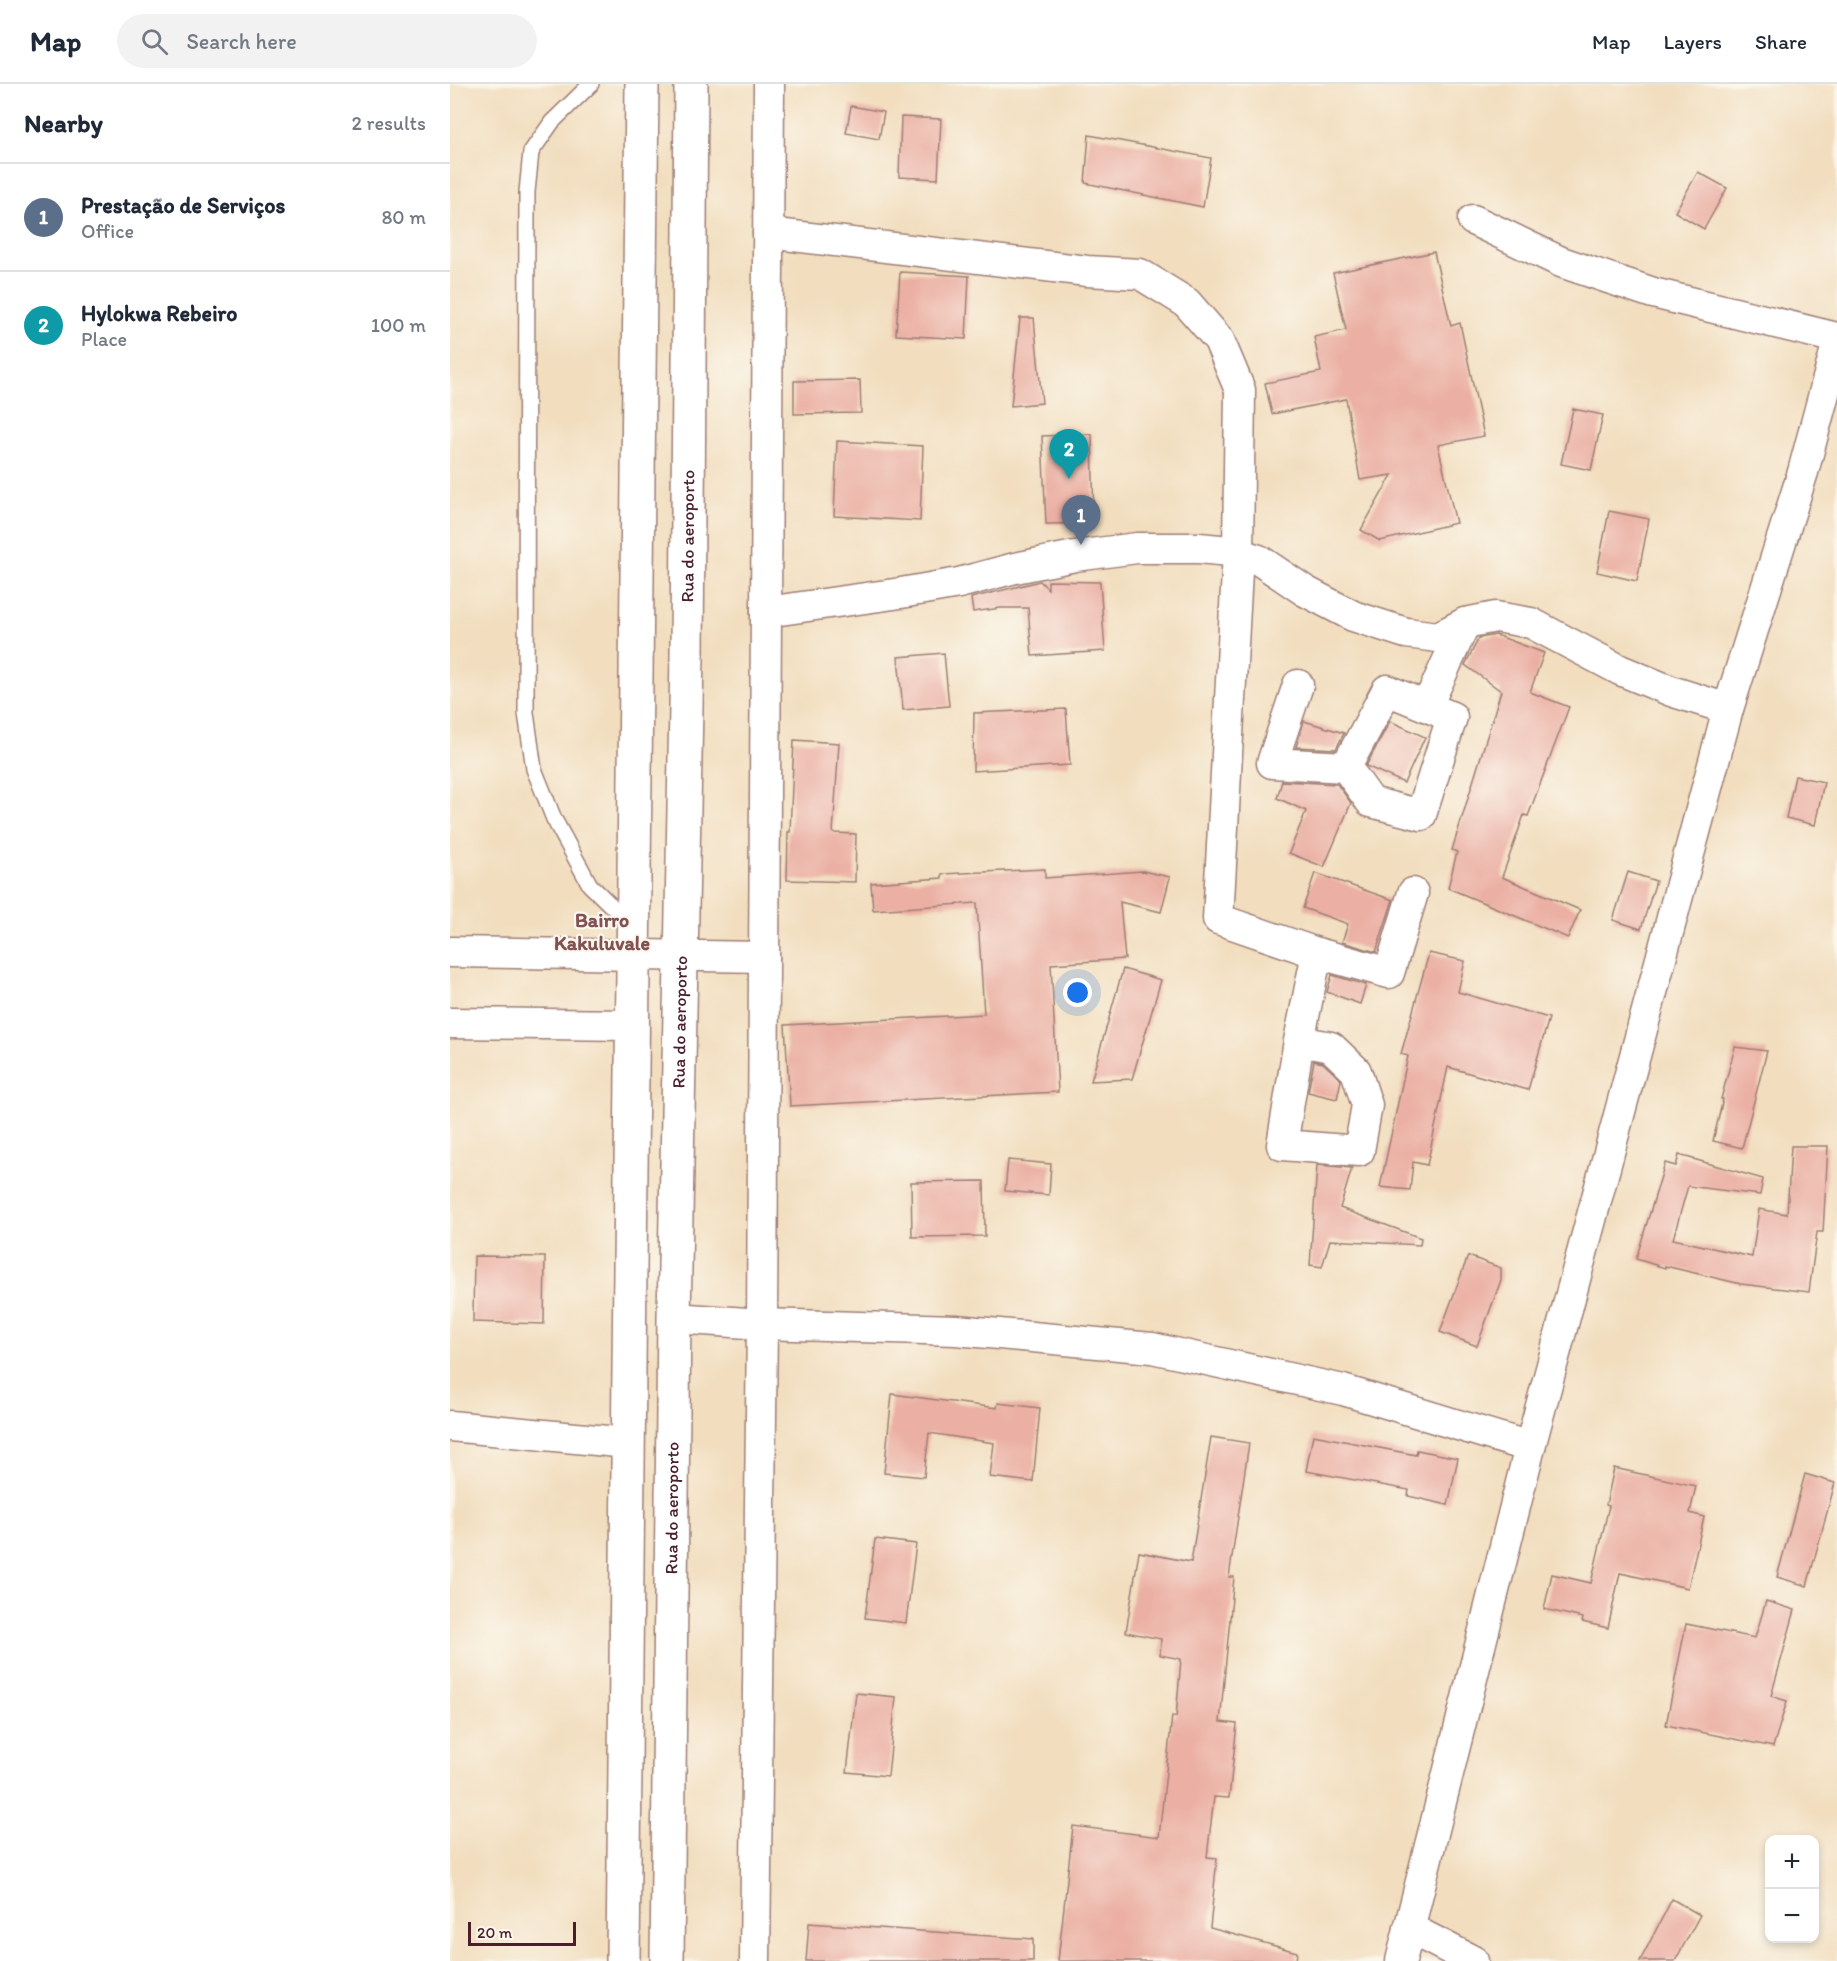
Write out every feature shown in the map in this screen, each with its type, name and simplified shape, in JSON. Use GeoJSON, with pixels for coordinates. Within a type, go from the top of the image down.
{"type":"FeatureCollection","features":[{"type":"Feature","properties":{"kind":"main road"},"geometry":{"type":"LineString","coordinates":[[623,1961],[642,84]]}},
{"type":"Feature","properties":{"kind":"main road","name":"Rua do aeroporto"},"geometry":{"type":"LineString","coordinates":[[667,1961],[674,1318],[687,644],[691,84]]}},
{"type":"Feature","properties":{"kind":"street"},"geometry":{"type":"LineString","coordinates":[[755,1961],[762,1323],[769,84]]}},
{"type":"Feature","properties":{"kind":"street"},"geometry":{"type":"LineString","coordinates":[[1473,220],[1561,262],[1653,293],[1837,338]]}},
{"type":"Feature","properties":{"kind":"street"},"geometry":{"type":"LineString","coordinates":[[768,233],[1087,272],[1140,274],[1187,303],[1219,340],[1240,390],[1238,553],[1218,919],[1317,953],[1389,973],[1413,893]]}},
{"type":"Feature","properties":{"kind":"street"},"geometry":{"type":"LineString","coordinates":[[1401,1961],[1530,1446],[1728,709],[1803,472],[1837,345]]}},
{"type":"Feature","properties":{"kind":"street"},"geometry":{"type":"LineString","coordinates":[[766,612],[959,583],[1015,568],[1085,555],[1137,548],[1199,548],[1238,553],[1259,560],[1305,591],[1353,616],[1406,633],[1438,637],[1465,623],[1496,617],[1532,623],[1620,670],[1671,691],[1728,709]]}},
{"type":"Feature","properties":{"kind":"street"},"geometry":{"type":"LineString","coordinates":[[1427,706],[1465,623]]}},
{"type":"Feature","properties":{"kind":"street"},"geometry":{"type":"LineString","coordinates":[[1298,686],[1272,763],[1346,766]]}},
{"type":"Feature","properties":{"kind":"street"},"geometry":{"type":"LineString","coordinates":[[1387,690],[1452,717],[1421,815],[1371,802],[1346,766],[1387,690]]}},
{"type":"Feature","properties":{"kind":"street"},"geometry":{"type":"LineString","coordinates":[[450,952],[632,940],[680,955],[764,957]]}},
{"type":"Feature","properties":{"kind":"street"},"geometry":{"type":"LineString","coordinates":[[1299,1041],[1317,953]]}},
{"type":"Feature","properties":{"kind":"street"},"geometry":{"type":"LineString","coordinates":[[450,1023],[632,1025]]}},
{"type":"Feature","properties":{"kind":"street"},"geometry":{"type":"LineString","coordinates":[[674,1318],[956,1330],[1152,1348],[1343,1390],[1530,1446]]}},
{"type":"Feature","properties":{"kind":"street"},"geometry":{"type":"LineString","coordinates":[[450,1426],[628,1443]]}},
{"type":"Feature","properties":{"kind":"street"},"geometry":{"type":"LineString","coordinates":[[1409,1928],[1473,1961]]}},
{"type":"Feature","properties":{"kind":"lane"},"geometry":{"type":"LineString","coordinates":[[591,84],[552,122],[531,152],[527,192],[526,713],[534,769],[554,819],[590,885],[632,940]]}},
{"type":"Feature","properties":{"kind":"building"},"geometry":{"type":"Polygon","coordinates":[[[851,106],[884,112],[879,139],[846,133],[851,106]]]}},
{"type":"Feature","properties":{"kind":"building"},"geometry":{"type":"Polygon","coordinates":[[[901,117],[941,119],[938,179],[899,177],[901,117]]]}},
{"type":"Feature","properties":{"kind":"building"},"geometry":{"type":"Polygon","coordinates":[[[1089,135],[1211,158],[1203,207],[1085,183],[1089,135]]]}},
{"type":"Feature","properties":{"kind":"building"},"geometry":{"type":"Polygon","coordinates":[[[1698,172],[1727,188],[1704,229],[1675,212],[1698,172]]]}},
{"type":"Feature","properties":{"kind":"building"},"geometry":{"type":"Polygon","coordinates":[[[1434,252],[1451,326],[1460,323],[1484,436],[1438,445],[1456,523],[1380,541],[1361,530],[1392,475],[1360,480],[1346,399],[1272,414],[1265,383],[1321,372],[1314,337],[1346,330],[1333,273],[1434,252]]]}},
{"type":"Feature","properties":{"kind":"building"},"geometry":{"type":"Polygon","coordinates":[[[900,272],[969,276],[966,339],[896,335],[900,272]]]}},
{"type":"Feature","properties":{"kind":"building"},"geometry":{"type":"Polygon","coordinates":[[[1020,318],[1034,318],[1042,403],[1011,406],[1020,318]]]}},
{"type":"Feature","properties":{"kind":"building"},"geometry":{"type":"Polygon","coordinates":[[[860,380],[861,413],[794,414],[794,381],[860,380]]]}},
{"type":"Feature","properties":{"kind":"building"},"geometry":{"type":"Polygon","coordinates":[[[1573,409],[1603,415],[1591,470],[1561,464],[1573,409]]]}},
{"type":"Feature","properties":{"kind":"building"},"geometry":{"type":"Polygon","coordinates":[[[1092,434],[1094,523],[1046,524],[1042,436],[1092,434]]]}},
{"type":"Feature","properties":{"kind":"building"},"geometry":{"type":"Polygon","coordinates":[[[837,441],[923,446],[920,521],[834,516],[837,441]]]}},
{"type":"Feature","properties":{"kind":"building"},"geometry":{"type":"Polygon","coordinates":[[[1609,511],[1649,519],[1637,581],[1597,572],[1609,511]]]}},
{"type":"Feature","properties":{"kind":"building"},"geometry":{"type":"Polygon","coordinates":[[[1040,581],[1048,589],[1048,581],[1100,582],[1105,651],[1032,656],[1028,608],[1001,608],[973,612],[971,598],[1040,581]]]}},
{"type":"Feature","properties":{"kind":"building"},"geometry":{"type":"Polygon","coordinates":[[[1496,635],[1544,653],[1530,692],[1569,707],[1528,816],[1524,815],[1502,877],[1580,910],[1568,938],[1448,888],[1457,852],[1452,850],[1501,691],[1465,665],[1479,638],[1496,635]]]}},
{"type":"Feature","properties":{"kind":"building"},"geometry":{"type":"Polygon","coordinates":[[[944,653],[949,706],[903,710],[898,657],[944,653]]]}},
{"type":"Feature","properties":{"kind":"building"},"geometry":{"type":"Polygon","coordinates":[[[1066,709],[1070,765],[973,771],[974,713],[1066,709]]]}},
{"type":"Feature","properties":{"kind":"building"},"geometry":{"type":"Polygon","coordinates":[[[1304,721],[1344,733],[1336,749],[1296,747],[1304,721]]]}},
{"type":"Feature","properties":{"kind":"building"},"geometry":{"type":"Polygon","coordinates":[[[1390,721],[1425,737],[1404,783],[1366,766],[1390,721]]]}},
{"type":"Feature","properties":{"kind":"building"},"geometry":{"type":"Polygon","coordinates":[[[794,740],[839,743],[833,833],[856,834],[855,882],[787,880],[794,740]]]}},
{"type":"Feature","properties":{"kind":"building"},"geometry":{"type":"Polygon","coordinates":[[[1795,776],[1824,782],[1815,825],[1786,818],[1795,776]]]}},
{"type":"Feature","properties":{"kind":"building"},"geometry":{"type":"Polygon","coordinates":[[[1282,781],[1337,784],[1351,803],[1324,867],[1289,853],[1306,811],[1277,798],[1282,781]]]}},
{"type":"Feature","properties":{"kind":"building"},"geometry":{"type":"Polygon","coordinates":[[[1045,869],[1045,878],[1143,871],[1170,877],[1161,912],[1120,902],[1125,959],[1051,964],[1058,1092],[790,1106],[785,1025],[984,1014],[977,903],[873,910],[871,883],[942,878],[942,874],[1045,869]]]}},
{"type":"Feature","properties":{"kind":"building"},"geometry":{"type":"Polygon","coordinates":[[[1628,872],[1656,881],[1641,929],[1613,920],[1628,872]]]}},
{"type":"Feature","properties":{"kind":"building"},"geometry":{"type":"Polygon","coordinates":[[[1315,873],[1393,900],[1376,952],[1342,942],[1348,924],[1303,908],[1315,873]]]}},
{"type":"Feature","properties":{"kind":"building"},"geometry":{"type":"Polygon","coordinates":[[[1429,953],[1465,961],[1458,992],[1549,1018],[1528,1090],[1448,1067],[1427,1165],[1413,1162],[1410,1190],[1380,1187],[1408,1056],[1401,1054],[1429,953]]]}},
{"type":"Feature","properties":{"kind":"building"},"geometry":{"type":"Polygon","coordinates":[[[1123,969],[1161,980],[1132,1079],[1091,1081],[1123,969]]]}},
{"type":"Feature","properties":{"kind":"building"},"geometry":{"type":"Polygon","coordinates":[[[1332,975],[1366,985],[1360,1004],[1327,992],[1332,975]]]}},
{"type":"Feature","properties":{"kind":"building"},"geometry":{"type":"Polygon","coordinates":[[[1735,1047],[1767,1051],[1742,1148],[1713,1141],[1735,1047]]]}},
{"type":"Feature","properties":{"kind":"building"},"geometry":{"type":"Polygon","coordinates":[[[1314,1061],[1323,1063],[1341,1080],[1337,1099],[1308,1092],[1314,1061]]]}},
{"type":"Feature","properties":{"kind":"building"},"geometry":{"type":"Polygon","coordinates":[[[1791,1146],[1828,1146],[1823,1232],[1817,1232],[1809,1292],[1741,1284],[1665,1266],[1665,1268],[1636,1259],[1665,1163],[1676,1166],[1679,1155],[1763,1179],[1760,1195],[1688,1186],[1673,1239],[1752,1257],[1759,1209],[1787,1214],[1791,1146]]]}},
{"type":"Feature","properties":{"kind":"building"},"geometry":{"type":"Polygon","coordinates":[[[1008,1160],[1051,1164],[1049,1195],[1005,1191],[1008,1160]]]}},
{"type":"Feature","properties":{"kind":"building"},"geometry":{"type":"Polygon","coordinates":[[[1317,1165],[1352,1168],[1340,1208],[1421,1238],[1420,1245],[1330,1240],[1322,1267],[1310,1265],[1317,1165]]]}},
{"type":"Feature","properties":{"kind":"building"},"geometry":{"type":"Polygon","coordinates":[[[984,1181],[985,1236],[912,1237],[911,1182],[984,1181]]]}},
{"type":"Feature","properties":{"kind":"building"},"geometry":{"type":"Polygon","coordinates":[[[474,1256],[545,1257],[544,1324],[473,1322],[474,1256]]]}},
{"type":"Feature","properties":{"kind":"building"},"geometry":{"type":"Polygon","coordinates":[[[1468,1256],[1501,1268],[1501,1280],[1477,1346],[1440,1332],[1468,1256]]]}},
{"type":"Feature","properties":{"kind":"building"},"geometry":{"type":"Polygon","coordinates":[[[892,1394],[997,1408],[998,1403],[1040,1408],[1033,1482],[990,1477],[994,1443],[929,1433],[924,1477],[884,1473],[892,1394]]]}},
{"type":"Feature","properties":{"kind":"building"},"geometry":{"type":"Polygon","coordinates":[[[1313,1435],[1416,1455],[1417,1450],[1458,1458],[1448,1505],[1408,1496],[1409,1490],[1306,1471],[1313,1435]]]}},
{"type":"Feature","properties":{"kind":"building"},"geometry":{"type":"Polygon","coordinates":[[[1211,1437],[1249,1443],[1229,1577],[1234,1577],[1220,1722],[1237,1724],[1229,1798],[1214,1797],[1207,1857],[1217,1858],[1210,1928],[1297,1952],[1296,1961],[1058,1961],[1073,1826],[1159,1837],[1172,1716],[1176,1717],[1181,1659],[1160,1655],[1161,1639],[1126,1632],[1139,1552],[1191,1562],[1211,1437]]]}},
{"type":"Feature","properties":{"kind":"building"},"geometry":{"type":"Polygon","coordinates":[[[1614,1468],[1696,1486],[1690,1513],[1704,1517],[1688,1588],[1620,1573],[1608,1628],[1582,1622],[1583,1618],[1544,1609],[1552,1574],[1591,1583],[1609,1506],[1606,1505],[1614,1468]]]}},
{"type":"Feature","properties":{"kind":"building"},"geometry":{"type":"Polygon","coordinates":[[[1805,1474],[1835,1483],[1807,1586],[1777,1577],[1805,1474]]]}},
{"type":"Feature","properties":{"kind":"building"},"geometry":{"type":"Polygon","coordinates":[[[875,1539],[916,1544],[906,1623],[865,1618],[875,1539]]]}},
{"type":"Feature","properties":{"kind":"building"},"geometry":{"type":"Polygon","coordinates":[[[1766,1601],[1795,1610],[1771,1696],[1787,1701],[1773,1747],[1666,1725],[1686,1624],[1755,1638],[1766,1601]]]}},
{"type":"Feature","properties":{"kind":"building"},"geometry":{"type":"Polygon","coordinates":[[[856,1693],[896,1697],[888,1776],[847,1772],[856,1693]]]}},
{"type":"Feature","properties":{"kind":"building"},"geometry":{"type":"Polygon","coordinates":[[[1672,1899],[1700,1915],[1675,1961],[1640,1961],[1672,1899]]]}},
{"type":"Feature","properties":{"kind":"building"},"geometry":{"type":"Polygon","coordinates":[[[809,1923],[1033,1939],[1033,1961],[806,1961],[809,1923]]]}},
{"type":"Feature","properties":{"kind":"place","name":"Hylokwa Rebeiro"},"geometry":{"type":"Point","coordinates":[1069,479]}},
{"type":"Feature","properties":{"kind":"place","name":"Prestação de Serviços"},"geometry":{"type":"Point","coordinates":[1081,545]}},
{"type":"Feature","properties":{"kind":"district","name":"Bairro Kakuluvale"},"geometry":{"type":"Point","coordinates":[602,932]}}]}
